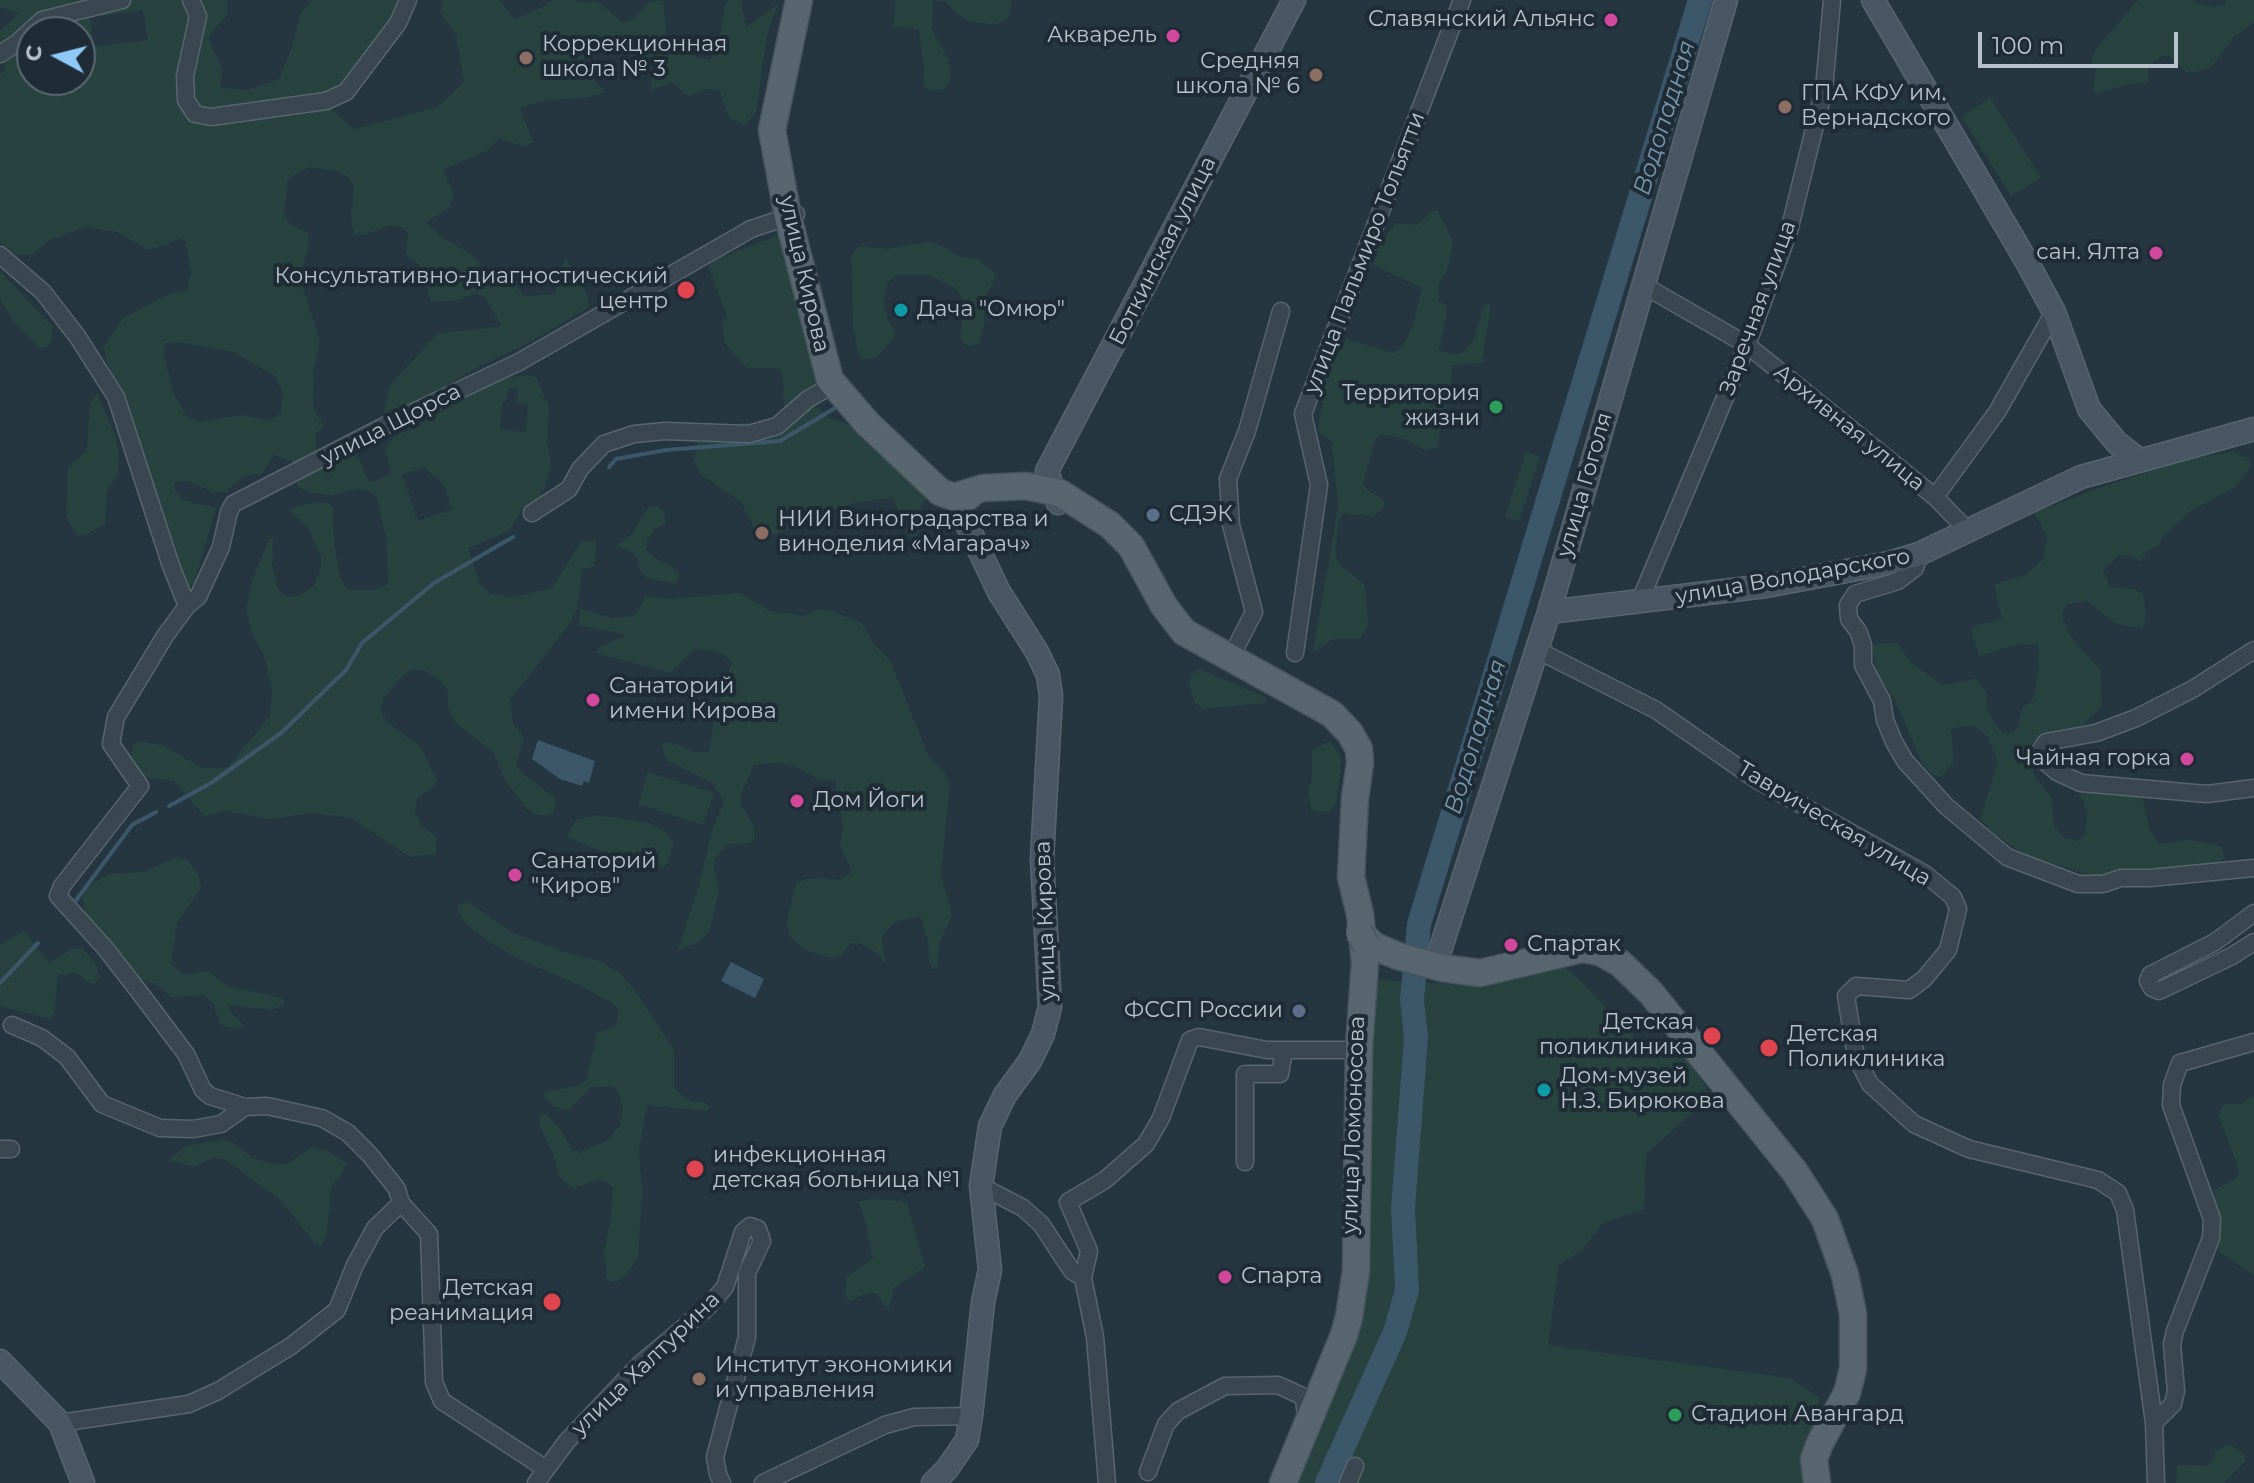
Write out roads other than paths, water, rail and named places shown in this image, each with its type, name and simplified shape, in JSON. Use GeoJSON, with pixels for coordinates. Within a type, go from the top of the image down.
{"type":"FeatureCollection","features":[{"type":"Feature","properties":{"kind":"main road","name":"улица Кирова"},"geometry":{"type":"LineString","coordinates":[[799,0],[772,127],[838,382],[946,485],[999,592],[1037,652],[1048,675],[1051,696],[1042,859],[1050,1007],[1043,1034],[1030,1061],[1005,1095],[993,1118],[981,1186],[990,1270],[982,1312],[971,1416],[967,1440],[933,1483]]}},
{"type":"Feature","properties":{"kind":"main road","name":"улица Кирова"},"geometry":{"type":"LineString","coordinates":[[793,215],[784,125],[811,0]]}},
{"type":"Feature","properties":{"kind":"main road","name":"Боткинская улица"},"geometry":{"type":"LineString","coordinates":[[1052,489],[1294,0]]}},
{"type":"Feature","properties":{"kind":"main road","name":"улица Гоголя"},"geometry":{"type":"LineString","coordinates":[[1426,966],[1549,612],[1726,0]]}},
{"type":"Feature","properties":{"kind":"main road"},"geometry":{"type":"LineString","coordinates":[[1873,0],[2054,312],[2089,409],[2117,443],[2138,459]]}},
{"type":"Feature","properties":{"kind":"main road","name":"улица Володарского"},"geometry":{"type":"LineString","coordinates":[[1549,612],[1766,586],[1889,563],[1919,554],[2081,477],[2254,429]]}},
{"type":"Feature","properties":{"kind":"main road"},"geometry":{"type":"LineString","coordinates":[[954,497],[983,488],[1026,486],[1060,493],[1110,525],[1131,546],[1164,606],[1184,632],[1332,714],[1350,733],[1359,749],[1355,799],[1361,927],[1356,1271],[1344,1335],[1283,1483]]}},
{"type":"Feature","properties":{"kind":"main road"},"geometry":{"type":"LineString","coordinates":[[954,497],[1030,494],[1052,489],[1110,532],[1137,570],[1158,611],[1178,637],[1322,718],[1340,736],[1348,752],[1347,887],[1361,927],[1374,946],[1426,966],[1480,973],[1582,949],[1600,952],[1620,963],[1651,993],[1775,1144],[1825,1219],[1845,1275],[1853,1314],[1853,1369],[1847,1393],[1814,1459],[1817,1483]]}},
{"type":"Feature","properties":{"kind":"main road","name":"улица Ломоносова"},"geometry":{"type":"LineString","coordinates":[[1307,1425],[1317,1383],[1343,1318],[1349,1275],[1354,1050],[1361,975],[1361,927]]}},
{"type":"Feature","properties":{"kind":"main road"},"geometry":{"type":"LineString","coordinates":[[0,1361],[60,1423],[83,1483]]}},
{"type":"Feature","properties":{"kind":"street"},"geometry":{"type":"LineString","coordinates":[[0,54],[42,20],[122,0]]}},
{"type":"Feature","properties":{"kind":"street"},"geometry":{"type":"LineString","coordinates":[[191,0],[198,16],[185,76],[186,100],[195,114],[211,117],[326,101],[346,92],[398,23],[408,0]]}},
{"type":"Feature","properties":{"kind":"street","name":"улица Пальмиро Тольятти"},"geometry":{"type":"LineString","coordinates":[[1295,653],[1319,485],[1303,414],[1462,0]]}},
{"type":"Feature","properties":{"kind":"street","name":"Заречная улица"},"geometry":{"type":"LineString","coordinates":[[1639,603],[1747,345],[1789,231],[1824,89],[1832,0]]}},
{"type":"Feature","properties":{"kind":"street","name":"улица Щорса"},"geometry":{"type":"LineString","coordinates":[[245,1107],[210,1096],[203,1090],[186,1054],[105,948],[58,896],[62,886],[140,786],[111,744],[116,717],[165,636],[187,606],[198,597],[221,547],[233,504],[390,423],[519,362],[751,229],[793,215]]}},
{"type":"Feature","properties":{"kind":"street"},"geometry":{"type":"LineString","coordinates":[[0,255],[43,292],[77,336],[116,397],[187,606]]}},
{"type":"Feature","properties":{"kind":"street","name":"Архивная улица"},"geometry":{"type":"LineString","coordinates":[[1643,285],[1747,345],[1935,497],[1967,530]]}},
{"type":"Feature","properties":{"kind":"street"},"geometry":{"type":"LineString","coordinates":[[1230,659],[1254,612],[1231,525],[1228,479],[1247,431],[1281,311]]}},
{"type":"Feature","properties":{"kind":"street"},"geometry":{"type":"LineString","coordinates":[[1935,497],[1997,412],[2054,312]]}},
{"type":"Feature","properties":{"kind":"street"},"geometry":{"type":"LineString","coordinates":[[532,513],[569,489],[580,469],[604,444],[634,434],[665,431],[749,434],[777,426],[808,399],[838,382]]}},
{"type":"Feature","properties":{"kind":"street"},"geometry":{"type":"LineString","coordinates":[[1919,554],[1915,568],[1898,581],[1855,594],[1848,605],[1849,619],[1858,631],[1863,645],[1863,665],[1882,701],[1885,720],[1894,742],[1905,761],[1946,806],[2007,857],[2078,884],[2254,868]]}},
{"type":"Feature","properties":{"kind":"street","name":"Таврическая улица"},"geometry":{"type":"LineString","coordinates":[[1537,650],[1656,710],[1755,779],[1925,874],[1953,897],[1958,909],[1948,950],[1924,979],[1909,990],[1856,986],[1846,996],[1856,1057],[1870,1084],[1914,1124],[1969,1149],[2073,1172],[2098,1180],[2118,1193],[2125,1210],[2154,1423],[2156,1483]]}},
{"type":"Feature","properties":{"kind":"street"},"geometry":{"type":"LineString","coordinates":[[2254,650],[2193,689],[2136,718],[2096,733],[2046,742],[2040,751],[2044,761],[2057,772],[2081,783],[2207,794],[2254,788]]}},
{"type":"Feature","properties":{"kind":"street"},"geometry":{"type":"LineString","coordinates":[[2254,913],[2215,942],[2150,975],[2148,981],[2152,988],[2159,991],[2254,942]]}},
{"type":"Feature","properties":{"kind":"street"},"geometry":{"type":"LineString","coordinates":[[12,1025],[42,1038],[67,1057],[102,1104],[160,1128],[193,1129],[221,1124],[245,1107],[267,1106],[322,1118],[343,1130],[370,1155],[397,1189],[401,1203],[429,1234],[434,1382],[442,1401],[541,1476]]}},
{"type":"Feature","properties":{"kind":"street"},"geometry":{"type":"LineString","coordinates":[[1107,1483],[1095,1337],[1083,1278],[1089,1251],[1068,1202],[1105,1180],[1146,1144],[1161,1118],[1187,1043],[1199,1037],[1284,1051],[1354,1050]]}},
{"type":"Feature","properties":{"kind":"street"},"geometry":{"type":"LineString","coordinates":[[2154,1423],[2173,1404],[2176,1391],[2172,1344],[2206,1255],[2212,1219],[2171,1105],[2172,1085],[2180,1063],[2254,1042]]}},
{"type":"Feature","properties":{"kind":"street"},"geometry":{"type":"LineString","coordinates":[[1245,1162],[1245,1074],[1280,1074],[1284,1051]]}},
{"type":"Feature","properties":{"kind":"street"},"geometry":{"type":"LineString","coordinates":[[981,1186],[1023,1208],[1041,1224],[1072,1271],[1083,1278]]}},
{"type":"Feature","properties":{"kind":"street"},"geometry":{"type":"LineString","coordinates":[[60,1423],[189,1404],[218,1391],[270,1359],[337,1310],[355,1265],[375,1228],[401,1203]]}},
{"type":"Feature","properties":{"kind":"street","name":"улица Халтурина"},"geometry":{"type":"LineString","coordinates":[[541,1476],[567,1441],[640,1364],[707,1308],[725,1287],[743,1232],[750,1226],[758,1229],[762,1241],[747,1273],[747,1337],[715,1457],[722,1483]]}},
{"type":"Feature","properties":{"kind":"street"},"geometry":{"type":"LineString","coordinates":[[1148,1472],[1166,1424],[1178,1411],[1225,1386],[1278,1385],[1304,1397],[1307,1425]]}},
{"type":"Feature","properties":{"kind":"street"},"geometry":{"type":"LineString","coordinates":[[763,1483],[885,1425],[914,1417],[971,1416]]}},
{"type":"Feature","properties":{"kind":"street"},"geometry":{"type":"LineString","coordinates":[[1348,1483],[1355,1466]]}},
{"type":"Feature","properties":{"kind":"water"},"geometry":{"type":"Polygon","coordinates":[[[538,740],[595,761],[589,783],[584,781],[582,786],[560,779],[532,759],[538,740]]]}},
{"type":"Feature","properties":{"kind":"water"},"geometry":{"type":"Polygon","coordinates":[[[731,962],[764,979],[755,998],[721,981],[731,962]]]}},
{"type":"Feature","properties":{"kind":"waterway","name":"Водопадная"},"geometry":{"type":"LineString","coordinates":[[1327,1483],[1395,1332],[1407,1290],[1403,1208],[1416,1038],[1412,1000],[1419,924],[1700,0]]}},
{"type":"Feature","properties":{"kind":"waterway"},"geometry":{"type":"LineString","coordinates":[[609,467],[616,459],[666,450],[780,441],[840,405]]}},
{"type":"Feature","properties":{"kind":"waterway"},"geometry":{"type":"LineString","coordinates":[[169,806],[211,783],[281,733],[346,670],[362,643],[434,583],[513,537]]}},
{"type":"Feature","properties":{"kind":"waterway"},"geometry":{"type":"LineString","coordinates":[[71,907],[132,825],[156,812]]}},
{"type":"Feature","properties":{"kind":"waterway"},"geometry":{"type":"LineString","coordinates":[[0,983],[38,943]]}},
{"type":"Feature","properties":{"kind":"place","name":"Славянский Альянс"},"geometry":{"type":"Point","coordinates":[1611,20]}},
{"type":"Feature","properties":{"kind":"place","name":"Акварель"},"geometry":{"type":"Point","coordinates":[1173,36]}},
{"type":"Feature","properties":{"kind":"place","name":"Коррекционная школа № 3"},"geometry":{"type":"Point","coordinates":[526,58]}},
{"type":"Feature","properties":{"kind":"place","name":"Средняя школа № 6"},"geometry":{"type":"Point","coordinates":[1316,75]}},
{"type":"Feature","properties":{"kind":"place","name":"ГПА КФУ им. Вернадского"},"geometry":{"type":"Point","coordinates":[1785,107]}},
{"type":"Feature","properties":{"kind":"place","name":"сан. Ялта"},"geometry":{"type":"Point","coordinates":[2156,253]}},
{"type":"Feature","properties":{"kind":"place","name":"Консультативно-диагностический центр"},"geometry":{"type":"Point","coordinates":[686,290]}},
{"type":"Feature","properties":{"kind":"place","name":"Дача \"Омюр\""},"geometry":{"type":"Point","coordinates":[901,310]}},
{"type":"Feature","properties":{"kind":"place","name":"Территория жизни"},"geometry":{"type":"Point","coordinates":[1496,407]}},
{"type":"Feature","properties":{"kind":"place","name":"СДЭК"},"geometry":{"type":"Point","coordinates":[1153,515]}},
{"type":"Feature","properties":{"kind":"place","name":"НИИ Виноградарства и виноделия «Магарач»"},"geometry":{"type":"Point","coordinates":[762,533]}},
{"type":"Feature","properties":{"kind":"place","name":"Санаторий имени Кирова"},"geometry":{"type":"Point","coordinates":[593,700]}},
{"type":"Feature","properties":{"kind":"place","name":"Чайная горка"},"geometry":{"type":"Point","coordinates":[2187,759]}},
{"type":"Feature","properties":{"kind":"place","name":"Дом Йоги"},"geometry":{"type":"Point","coordinates":[797,801]}},
{"type":"Feature","properties":{"kind":"place","name":"Санаторий \"Киров\""},"geometry":{"type":"Point","coordinates":[515,875]}},
{"type":"Feature","properties":{"kind":"place","name":"Спартак"},"geometry":{"type":"Point","coordinates":[1511,945]}},
{"type":"Feature","properties":{"kind":"place","name":"ФССП России"},"geometry":{"type":"Point","coordinates":[1299,1011]}},
{"type":"Feature","properties":{"kind":"place","name":"Детская поликлиника"},"geometry":{"type":"Point","coordinates":[1712,1036]}},
{"type":"Feature","properties":{"kind":"place","name":"Детская Поликлиника"},"geometry":{"type":"Point","coordinates":[1769,1048]}},
{"type":"Feature","properties":{"kind":"place","name":"Дом-музей Н.З. Бирюкова"},"geometry":{"type":"Point","coordinates":[1544,1090]}},
{"type":"Feature","properties":{"kind":"place","name":"инфекционная детская больница №1"},"geometry":{"type":"Point","coordinates":[695,1169]}},
{"type":"Feature","properties":{"kind":"place","name":"Спарта"},"geometry":{"type":"Point","coordinates":[1225,1277]}},
{"type":"Feature","properties":{"kind":"place","name":"Детская реанимация"},"geometry":{"type":"Point","coordinates":[552,1302]}},
{"type":"Feature","properties":{"kind":"place","name":"Институт экономики и управления"},"geometry":{"type":"Point","coordinates":[699,1379]}},
{"type":"Feature","properties":{"kind":"place","name":"Стадион Авангард"},"geometry":{"type":"Point","coordinates":[1675,1415]}}]}
